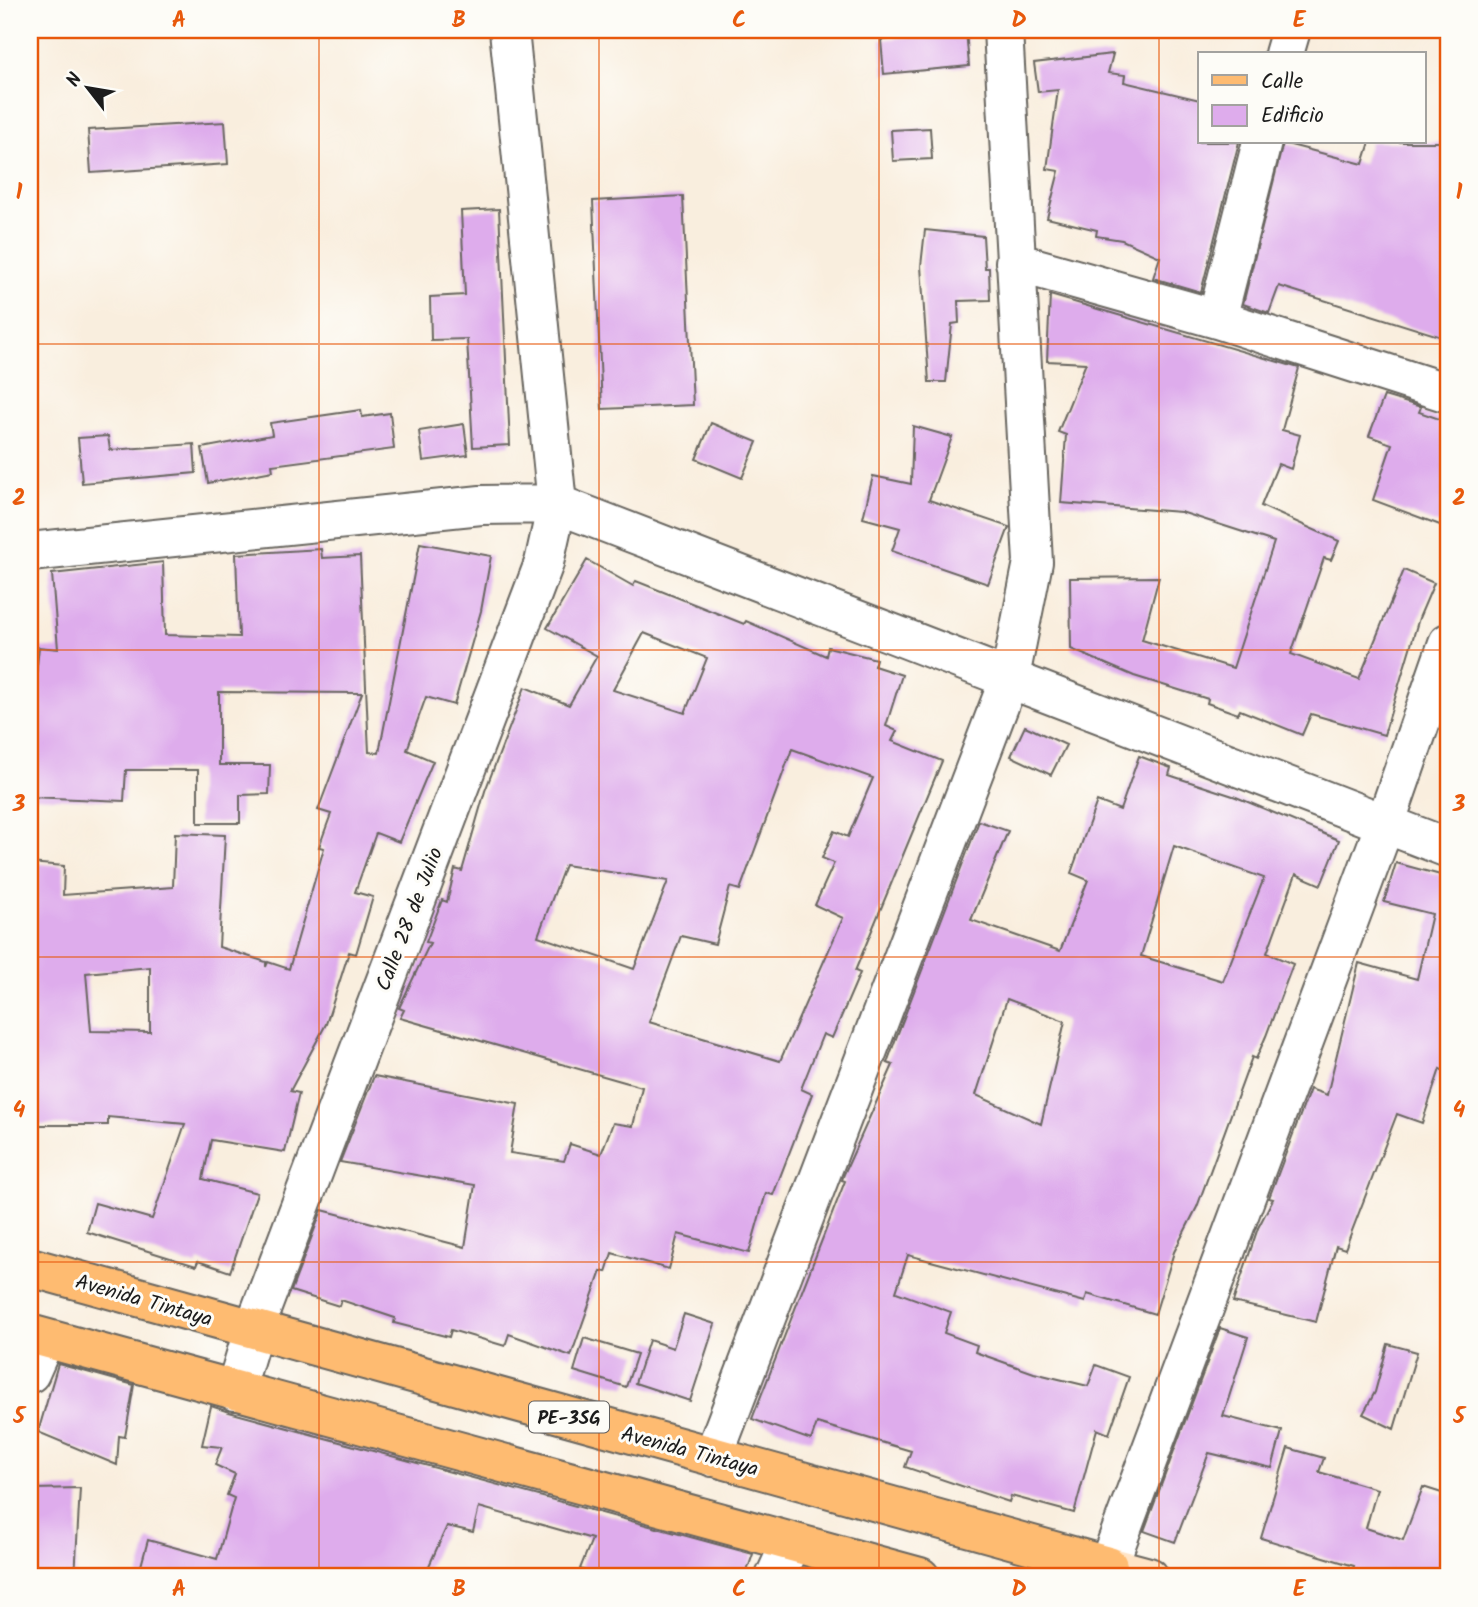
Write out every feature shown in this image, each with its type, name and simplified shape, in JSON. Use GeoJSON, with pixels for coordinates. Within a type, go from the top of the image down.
{"type":"FeatureCollection","features":[{"type":"Feature","properties":{"kind":"main road","name":"Avenida Tintaya"},"geometry":{"type":"LineString","coordinates":[[30,1267],[713,1457],[1106,1572],[1149,1577]]}},
{"type":"Feature","properties":{"kind":"main road"},"geometry":{"type":"LineString","coordinates":[[35,1349],[235,1391],[920,1577]]}},
{"type":"Feature","properties":{"kind":"street","name":"Calle 28 de Julio"},"geometry":{"type":"LineString","coordinates":[[235,1391],[253,1331],[544,563],[556,504],[509,30]]}},
{"type":"Feature","properties":{"kind":"street"},"geometry":{"type":"LineString","coordinates":[[713,1457],[1010,677],[1033,562],[1003,30]]}},
{"type":"Feature","properties":{"kind":"street"},"geometry":{"type":"LineString","coordinates":[[1284,52],[1290,30]]}},
{"type":"Feature","properties":{"kind":"street"},"geometry":{"type":"LineString","coordinates":[[1217,319],[1261,144]]}},
{"type":"Feature","properties":{"kind":"street"},"geometry":{"type":"LineString","coordinates":[[1016,261],[1217,319],[1448,393]]}},
{"type":"Feature","properties":{"kind":"street"},"geometry":{"type":"LineString","coordinates":[[30,551],[481,505],[556,504],[1448,848]]}},
{"type":"Feature","properties":{"kind":"street"},"geometry":{"type":"LineString","coordinates":[[1106,1572],[1385,824],[1448,643]]}},
{"type":"Feature","properties":{"kind":"street"},"geometry":{"type":"LineString","coordinates":[[775,1577],[791,1542]]}},
{"type":"Feature","properties":{"kind":"building"},"geometry":{"type":"Polygon","coordinates":[[[966,30],[969,66],[884,74],[881,40],[966,30]]]}},
{"type":"Feature","properties":{"kind":"building"},"geometry":{"type":"Polygon","coordinates":[[[1113,54],[1108,73],[1125,75],[1124,82],[1198,100],[1198,144],[1238,144],[1201,292],[1153,278],[1160,257],[1122,240],[1096,236],[1097,230],[1047,218],[1059,171],[1047,169],[1058,90],[1038,92],[1034,63],[1113,54]]]}},
{"type":"Feature","properties":{"kind":"building"},"geometry":{"type":"Polygon","coordinates":[[[225,122],[228,164],[91,173],[88,130],[225,122]]]}},
{"type":"Feature","properties":{"kind":"building"},"geometry":{"type":"Polygon","coordinates":[[[930,128],[932,159],[893,161],[891,130],[930,128]]]}},
{"type":"Feature","properties":{"kind":"building"},"geometry":{"type":"Polygon","coordinates":[[[1448,142],[1448,339],[1279,286],[1269,313],[1243,304],[1283,144],[1363,164],[1369,144],[1448,142]]]}},
{"type":"Feature","properties":{"kind":"building"},"geometry":{"type":"Polygon","coordinates":[[[683,196],[693,405],[602,409],[593,201],[683,196]]]}},
{"type":"Feature","properties":{"kind":"building"},"geometry":{"type":"Polygon","coordinates":[[[499,209],[510,445],[473,447],[467,339],[431,340],[430,297],[465,295],[461,211],[499,209]]]}},
{"type":"Feature","properties":{"kind":"building"},"geometry":{"type":"Polygon","coordinates":[[[925,230],[983,236],[985,268],[989,268],[990,300],[958,301],[959,323],[952,324],[946,382],[929,382],[921,266],[925,230]]]}},
{"type":"Feature","properties":{"kind":"building"},"geometry":{"type":"Polygon","coordinates":[[[1050,295],[1299,368],[1282,430],[1300,435],[1291,469],[1278,464],[1261,506],[1339,541],[1331,560],[1324,558],[1291,654],[1359,679],[1404,570],[1434,583],[1419,618],[1384,735],[1311,714],[1302,735],[1240,710],[1238,714],[1207,703],[1208,699],[1134,676],[1071,649],[1070,578],[1159,577],[1142,640],[1233,668],[1274,542],[1181,512],[1061,503],[1066,435],[1058,432],[1086,363],[1047,361],[1050,295]]]}},
{"type":"Feature","properties":{"kind":"building"},"geometry":{"type":"Polygon","coordinates":[[[1384,396],[1421,407],[1419,412],[1448,422],[1448,528],[1373,500],[1392,444],[1369,436],[1384,396]]]}},
{"type":"Feature","properties":{"kind":"building"},"geometry":{"type":"Polygon","coordinates":[[[361,410],[362,417],[390,413],[394,449],[272,465],[273,471],[208,483],[202,448],[272,435],[270,423],[361,410]]]}},
{"type":"Feature","properties":{"kind":"building"},"geometry":{"type":"Polygon","coordinates":[[[711,423],[757,442],[742,478],[696,459],[711,423]]]}},
{"type":"Feature","properties":{"kind":"building"},"geometry":{"type":"Polygon","coordinates":[[[464,424],[468,455],[423,461],[419,431],[464,424]]]}},
{"type":"Feature","properties":{"kind":"building"},"geometry":{"type":"Polygon","coordinates":[[[913,426],[952,437],[929,500],[1009,527],[988,584],[892,551],[900,528],[863,518],[873,476],[911,484],[913,426]]]}},
{"type":"Feature","properties":{"kind":"building"},"geometry":{"type":"Polygon","coordinates":[[[108,436],[110,450],[194,444],[196,473],[82,483],[78,438],[108,436]]]}},
{"type":"Feature","properties":{"kind":"building"},"geometry":{"type":"Polygon","coordinates":[[[420,543],[491,556],[481,611],[454,705],[426,697],[407,750],[433,761],[399,842],[376,833],[355,892],[373,897],[356,954],[349,952],[326,1024],[290,1091],[299,1093],[285,1152],[211,1140],[203,1179],[257,1193],[230,1272],[198,1261],[196,1266],[87,1232],[95,1203],[152,1219],[185,1124],[108,1117],[108,1125],[30,1125],[30,863],[64,866],[63,895],[173,887],[175,833],[225,835],[219,947],[266,962],[266,967],[268,962],[289,969],[324,848],[319,847],[331,814],[318,810],[362,693],[219,692],[219,765],[270,765],[269,794],[240,795],[240,823],[198,823],[198,770],[126,770],[124,801],[30,797],[30,731],[39,647],[58,649],[52,574],[163,562],[165,635],[239,637],[236,554],[321,549],[322,558],[360,556],[369,752],[379,753],[420,543]],[[150,967],[86,973],[91,1031],[150,1032],[150,967]]]}},
{"type":"Feature","properties":{"kind":"building"},"geometry":{"type":"Polygon","coordinates":[[[587,560],[633,586],[636,581],[744,624],[746,621],[826,656],[828,647],[876,659],[874,666],[902,675],[886,726],[897,731],[892,741],[942,761],[855,971],[860,973],[832,1038],[823,1034],[801,1089],[812,1094],[773,1195],[766,1193],[749,1253],[678,1234],[669,1269],[612,1253],[606,1272],[601,1271],[571,1356],[509,1334],[505,1346],[451,1330],[449,1337],[394,1323],[395,1318],[341,1300],[339,1306],[291,1291],[322,1210],[465,1247],[475,1185],[340,1162],[374,1076],[518,1104],[510,1153],[564,1161],[570,1144],[601,1154],[613,1123],[633,1126],[642,1087],[400,1018],[404,1010],[399,1008],[430,943],[426,942],[442,900],[447,902],[455,869],[462,871],[485,791],[525,687],[569,705],[597,656],[547,628],[587,560]],[[644,633],[613,690],[685,713],[707,658],[644,633]],[[792,749],[740,890],[730,887],[715,944],[681,936],[649,1022],[780,1061],[843,918],[815,905],[834,863],[822,858],[834,831],[848,837],[873,778],[792,749]],[[565,865],[538,936],[634,969],[668,881],[565,865]]]}},
{"type":"Feature","properties":{"kind":"building"},"geometry":{"type":"Polygon","coordinates":[[[1025,726],[1066,745],[1051,775],[1011,756],[1025,726]]]}},
{"type":"Feature","properties":{"kind":"building"},"geometry":{"type":"Polygon","coordinates":[[[1139,756],[1171,768],[1169,775],[1236,797],[1339,840],[1321,885],[1296,874],[1267,953],[1293,964],[1256,1059],[1252,1057],[1197,1207],[1174,1252],[1155,1314],[1087,1294],[1085,1302],[908,1255],[896,1292],[951,1312],[944,1333],[977,1345],[975,1352],[1034,1373],[1088,1386],[1096,1365],[1129,1377],[1109,1434],[1097,1429],[1074,1513],[1011,1496],[1009,1502],[905,1467],[911,1451],[817,1423],[811,1440],[752,1419],[845,1181],[842,1180],[844,1174],[893,1065],[887,1063],[979,821],[1008,831],[971,920],[1060,951],[1088,880],[1071,873],[1097,801],[1120,810],[1139,756]],[[1174,846],[1141,956],[1223,981],[1264,878],[1174,846]],[[1007,999],[976,1095],[1041,1124],[1065,1021],[1007,999]]]}},
{"type":"Feature","properties":{"kind":"building"},"geometry":{"type":"Polygon","coordinates":[[[1396,863],[1448,877],[1448,1073],[1440,1069],[1422,1123],[1397,1114],[1345,1249],[1336,1246],[1316,1322],[1233,1302],[1258,1228],[1273,1199],[1269,1198],[1310,1089],[1327,1095],[1359,963],[1417,979],[1432,914],[1384,902],[1396,863]]]}},
{"type":"Feature","properties":{"kind":"building"},"geometry":{"type":"Polygon","coordinates":[[[684,1314],[715,1324],[690,1401],[635,1383],[649,1340],[673,1348],[684,1314]]]}},
{"type":"Feature","properties":{"kind":"building"},"geometry":{"type":"Polygon","coordinates":[[[1220,1328],[1248,1337],[1223,1416],[1282,1431],[1272,1468],[1209,1453],[1175,1542],[1144,1531],[1220,1328]]]}},
{"type":"Feature","properties":{"kind":"building"},"geometry":{"type":"Polygon","coordinates":[[[584,1338],[637,1354],[626,1387],[574,1371],[584,1338]]]}},
{"type":"Feature","properties":{"kind":"building"},"geometry":{"type":"Polygon","coordinates":[[[1388,1344],[1417,1352],[1394,1429],[1363,1414],[1375,1392],[1388,1344]]]}},
{"type":"Feature","properties":{"kind":"building"},"geometry":{"type":"Polygon","coordinates":[[[58,1364],[134,1385],[125,1437],[119,1436],[117,1465],[38,1432],[58,1364]]]}},
{"type":"Feature","properties":{"kind":"building"},"geometry":{"type":"Polygon","coordinates":[[[211,1406],[753,1554],[745,1577],[600,1577],[580,1569],[592,1539],[479,1507],[473,1532],[447,1526],[424,1577],[138,1577],[148,1540],[217,1559],[234,1498],[227,1495],[235,1474],[215,1465],[222,1447],[202,1445],[211,1406]]]}},
{"type":"Feature","properties":{"kind":"building"},"geometry":{"type":"Polygon","coordinates":[[[1288,1448],[1324,1458],[1319,1472],[1377,1489],[1366,1528],[1403,1540],[1423,1487],[1448,1495],[1448,1577],[1351,1577],[1354,1566],[1261,1538],[1288,1448]]]}},
{"type":"Feature","properties":{"kind":"building"},"geometry":{"type":"Polygon","coordinates":[[[80,1488],[75,1577],[30,1577],[33,1489],[80,1488]]]}}]}
